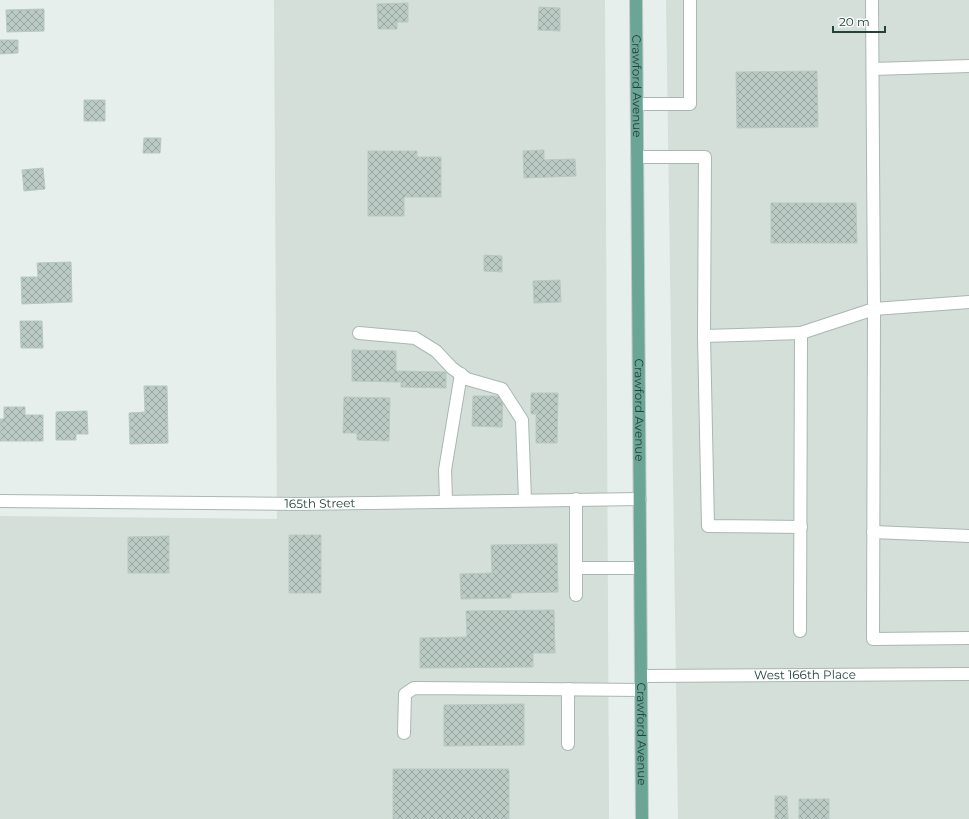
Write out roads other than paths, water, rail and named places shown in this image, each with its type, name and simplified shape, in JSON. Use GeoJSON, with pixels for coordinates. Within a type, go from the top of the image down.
{"type":"FeatureCollection","features":[{"type":"Feature","properties":{"kind":"main road","name":"Crawford Avenue"},"geometry":{"type":"LineString","coordinates":[[636,0],[642,819]]}},
{"type":"Feature","properties":{"kind":"street"},"geometry":{"type":"LineString","coordinates":[[637,104],[690,104],[690,0]]}},
{"type":"Feature","properties":{"kind":"street"},"geometry":{"type":"LineString","coordinates":[[872,0],[874,309],[873,640],[969,638]]}},
{"type":"Feature","properties":{"kind":"street"},"geometry":{"type":"LineString","coordinates":[[873,70],[969,66]]}},
{"type":"Feature","properties":{"kind":"street"},"geometry":{"type":"LineString","coordinates":[[637,157],[705,157],[704,336],[708,526],[800,527]]}},
{"type":"Feature","properties":{"kind":"street"},"geometry":{"type":"LineString","coordinates":[[704,336],[801,333],[874,309],[969,302]]}},
{"type":"Feature","properties":{"kind":"street"},"geometry":{"type":"LineString","coordinates":[[359,333],[415,338],[436,351],[467,379],[502,389],[522,420],[525,500]]}},
{"type":"Feature","properties":{"kind":"street"},"geometry":{"type":"LineString","coordinates":[[800,631],[801,333]]}},
{"type":"Feature","properties":{"kind":"street"},"geometry":{"type":"LineString","coordinates":[[446,501],[444,470],[461,374]]}},
{"type":"Feature","properties":{"kind":"street","name":"165th Street"},"geometry":{"type":"LineString","coordinates":[[0,501],[292,504],[640,498]]}},
{"type":"Feature","properties":{"kind":"street"},"geometry":{"type":"LineString","coordinates":[[576,499],[576,595]]}},
{"type":"Feature","properties":{"kind":"street"},"geometry":{"type":"LineString","coordinates":[[873,532],[969,536]]}},
{"type":"Feature","properties":{"kind":"street"},"geometry":{"type":"LineString","coordinates":[[576,568],[640,568]]}},
{"type":"Feature","properties":{"kind":"street","name":"West 166th Place"},"geometry":{"type":"LineString","coordinates":[[641,676],[969,674]]}},
{"type":"Feature","properties":{"kind":"street"},"geometry":{"type":"LineString","coordinates":[[404,733],[405,694],[414,688],[641,690]]}},
{"type":"Feature","properties":{"kind":"street"},"geometry":{"type":"LineString","coordinates":[[568,689],[568,744]]}}]}
